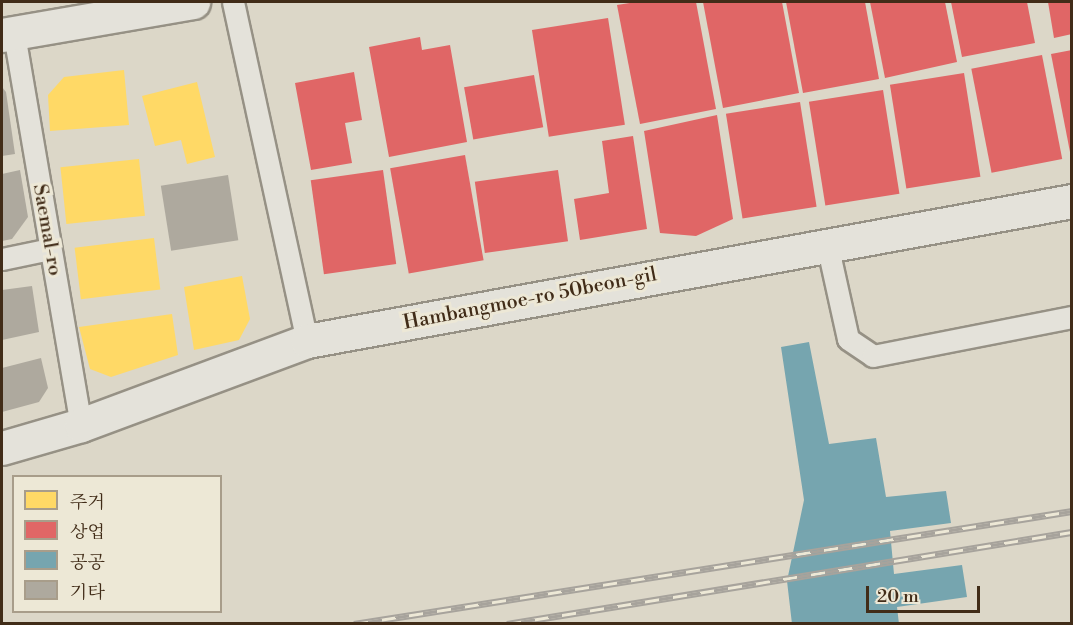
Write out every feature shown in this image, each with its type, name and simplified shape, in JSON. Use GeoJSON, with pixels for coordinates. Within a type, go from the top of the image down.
{"type":"FeatureCollection","features":[{"type":"Feature","properties":{"kind":"street","name":"Saemal-ro"},"geometry":{"type":"LineString","coordinates":[[8,35],[193,2]]}},
{"type":"Feature","properties":{"kind":"street","name":"Hambangmoe-ro 50beon-gil"},"geometry":{"type":"LineString","coordinates":[[2,448],[81,425],[307,342],[827,244],[1071,201]]}},
{"type":"Feature","properties":{"kind":"lane"},"geometry":{"type":"LineString","coordinates":[[233,2],[307,342]]}},
{"type":"Feature","properties":{"kind":"lane","name":"Saemal-ro"},"geometry":{"type":"LineString","coordinates":[[8,35],[50,249],[81,425]]}},
{"type":"Feature","properties":{"kind":"lane"},"geometry":{"type":"LineString","coordinates":[[827,244],[848,339],[873,356],[1071,317]]}},
{"type":"Feature","properties":{"kind":"lane"},"geometry":{"type":"LineString","coordinates":[[2,259],[50,249]]}},
{"type":"Feature","properties":{"kind":"building: 주거"},"geometry":{"type":"Polygon","coordinates":[[[124,70],[129,125],[50,131],[48,95],[64,77],[124,70]]]}},
{"type":"Feature","properties":{"kind":"building: 주거"},"geometry":{"type":"Polygon","coordinates":[[[197,82],[215,157],[187,164],[181,140],[155,146],[142,96],[197,82]]]}},
{"type":"Feature","properties":{"kind":"building: 주거"},"geometry":{"type":"Polygon","coordinates":[[[139,159],[145,216],[66,224],[60,167],[139,159]]]}},
{"type":"Feature","properties":{"kind":"building: 주거"},"geometry":{"type":"Polygon","coordinates":[[[154,238],[160,290],[81,299],[75,248],[154,238]]]}},
{"type":"Feature","properties":{"kind":"building: 주거"},"geometry":{"type":"Polygon","coordinates":[[[242,276],[250,319],[239,340],[194,350],[184,287],[242,276]]]}},
{"type":"Feature","properties":{"kind":"building: 주거"},"geometry":{"type":"Polygon","coordinates":[[[172,314],[178,355],[111,377],[90,369],[79,327],[172,314]]]}},
{"type":"Feature","properties":{"kind":"building: 상업"},"geometry":{"type":"Polygon","coordinates":[[[636,2],[696,2],[716,109],[640,124],[617,5],[636,2]]]}},
{"type":"Feature","properties":{"kind":"building: 상업"},"geometry":{"type":"Polygon","coordinates":[[[703,2],[782,2],[799,93],[723,108],[703,2]]]}},
{"type":"Feature","properties":{"kind":"building: 상업"},"geometry":{"type":"Polygon","coordinates":[[[786,2],[865,2],[879,79],[803,93],[786,2]]]}},
{"type":"Feature","properties":{"kind":"building: 상업"},"geometry":{"type":"Polygon","coordinates":[[[870,2],[945,2],[957,62],[885,78],[870,2]]]}},
{"type":"Feature","properties":{"kind":"building: 상업"},"geometry":{"type":"Polygon","coordinates":[[[951,2],[1027,2],[1035,43],[962,57],[951,2]]]}},
{"type":"Feature","properties":{"kind":"building: 상업"},"geometry":{"type":"Polygon","coordinates":[[[1048,2],[1072,2],[1072,34],[1054,38],[1048,2]]]}},
{"type":"Feature","properties":{"kind":"building: 상업"},"geometry":{"type":"Polygon","coordinates":[[[608,18],[625,125],[549,137],[532,30],[608,18]]]}},
{"type":"Feature","properties":{"kind":"building: 상업"},"geometry":{"type":"Polygon","coordinates":[[[420,37],[422,50],[450,45],[467,142],[389,157],[369,47],[420,37]]]}},
{"type":"Feature","properties":{"kind":"building: 상업"},"geometry":{"type":"Polygon","coordinates":[[[1072,50],[1072,152],[1070,152],[1051,54],[1072,50]]]}},
{"type":"Feature","properties":{"kind":"building: 상업"},"geometry":{"type":"Polygon","coordinates":[[[1042,55],[1062,159],[992,173],[971,69],[1042,55]]]}},
{"type":"Feature","properties":{"kind":"building: 상업"},"geometry":{"type":"Polygon","coordinates":[[[354,72],[362,120],[345,123],[352,163],[311,170],[295,83],[354,72]]]}},
{"type":"Feature","properties":{"kind":"building: 상업"},"geometry":{"type":"Polygon","coordinates":[[[964,73],[980,177],[906,188],[890,85],[964,73]]]}},
{"type":"Feature","properties":{"kind":"building: 상업"},"geometry":{"type":"Polygon","coordinates":[[[534,75],[543,127],[473,140],[464,87],[534,75]]]}},
{"type":"Feature","properties":{"kind":"building: 상업"},"geometry":{"type":"Polygon","coordinates":[[[883,90],[899,194],[825,205],[809,102],[883,90]]]}},
{"type":"Feature","properties":{"kind":"building: 상업"},"geometry":{"type":"Polygon","coordinates":[[[800,102],[817,207],[743,218],[726,114],[800,102]]]}},
{"type":"Feature","properties":{"kind":"building: 상업"},"geometry":{"type":"Polygon","coordinates":[[[717,115],[733,219],[696,236],[660,233],[644,131],[717,115]]]}},
{"type":"Feature","properties":{"kind":"building: 상업"},"geometry":{"type":"Polygon","coordinates":[[[633,136],[647,229],[580,240],[574,199],[609,193],[602,141],[633,136]]]}},
{"type":"Feature","properties":{"kind":"building: 상업"},"geometry":{"type":"Polygon","coordinates":[[[465,155],[484,260],[409,274],[390,168],[465,155]]]}},
{"type":"Feature","properties":{"kind":"building: 상업"},"geometry":{"type":"Polygon","coordinates":[[[383,170],[396,264],[324,274],[311,180],[383,170]]]}},
{"type":"Feature","properties":{"kind":"building: 상업"},"geometry":{"type":"Polygon","coordinates":[[[558,170],[568,241],[485,253],[475,182],[558,170]]]}},
{"type":"Feature","properties":{"kind":"building: 공공"},"geometry":{"type":"Polygon","coordinates":[[[809,342],[829,444],[876,438],[886,497],[946,491],[951,523],[890,531],[894,574],[962,565],[967,597],[897,607],[899,624],[792,624],[787,581],[804,500],[781,347],[809,342]]]}},
{"type":"Feature","properties":{"kind":"building: 기타"},"geometry":{"type":"Polygon","coordinates":[[[2,87],[6,92],[15,154],[2,156],[2,87]]]}},
{"type":"Feature","properties":{"kind":"building: 기타"},"geometry":{"type":"Polygon","coordinates":[[[20,170],[28,217],[12,239],[2,241],[2,174],[20,170]]]}},
{"type":"Feature","properties":{"kind":"building: 기타"},"geometry":{"type":"Polygon","coordinates":[[[228,175],[238,240],[171,251],[161,186],[228,175]]]}},
{"type":"Feature","properties":{"kind":"building: 기타"},"geometry":{"type":"Polygon","coordinates":[[[32,286],[39,332],[2,340],[2,290],[32,286]]]}},
{"type":"Feature","properties":{"kind":"building: 기타"},"geometry":{"type":"Polygon","coordinates":[[[41,358],[48,388],[39,402],[2,412],[2,368],[41,358]]]}},
{"type":"Feature","properties":{"kind":"railway"},"geometry":{"type":"LineString","coordinates":[[354,624],[1072,511]]}},
{"type":"Feature","properties":{"kind":"railway"},"geometry":{"type":"LineString","coordinates":[[507,624],[1072,532]]}}]}
